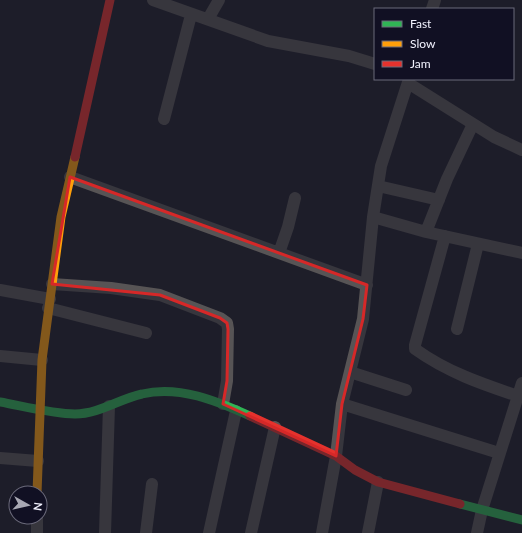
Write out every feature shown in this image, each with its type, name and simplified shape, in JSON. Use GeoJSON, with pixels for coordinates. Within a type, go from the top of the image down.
{"type":"FeatureCollection","features":[{"type":"Feature","properties":{"kind":"street"},"geometry":{"type":"LineString","coordinates":[[37,485],[42,360],[61,216],[110,0]]}},
{"type":"Feature","properties":{"kind":"street"},"geometry":{"type":"LineString","coordinates":[[153,0],[268,41],[349,56],[374,64]]}},
{"type":"Feature","properties":{"kind":"street"},"geometry":{"type":"LineString","coordinates":[[208,19],[219,0]]}},
{"type":"Feature","properties":{"kind":"street"},"geometry":{"type":"LineString","coordinates":[[164,120],[191,14]]}},
{"type":"Feature","properties":{"kind":"street"},"geometry":{"type":"LineString","coordinates":[[322,533],[336,456],[342,404],[363,319],[373,217],[378,186],[385,150],[409,81],[494,137],[522,150]]}},
{"type":"Feature","properties":{"kind":"street"},"geometry":{"type":"LineString","coordinates":[[426,232],[473,124]]}},
{"type":"Feature","properties":{"kind":"street"},"geometry":{"type":"LineString","coordinates":[[70,177],[367,285]]}},
{"type":"Feature","properties":{"kind":"street"},"geometry":{"type":"LineString","coordinates":[[378,186],[439,200]]}},
{"type":"Feature","properties":{"kind":"street"},"geometry":{"type":"LineString","coordinates":[[279,253],[295,198]]}},
{"type":"Feature","properties":{"kind":"street"},"geometry":{"type":"LineString","coordinates":[[373,217],[426,232],[522,253]]}},
{"type":"Feature","properties":{"kind":"street"},"geometry":{"type":"LineString","coordinates":[[445,236],[415,349],[445,368],[471,380],[518,396]]}},
{"type":"Feature","properties":{"kind":"street"},"geometry":{"type":"LineString","coordinates":[[457,329],[478,244]]}},
{"type":"Feature","properties":{"kind":"street"},"geometry":{"type":"LineString","coordinates":[[52,284],[111,288],[153,294],[181,302],[220,318],[227,323],[228,329],[227,381],[223,404]]}},
{"type":"Feature","properties":{"kind":"street"},"geometry":{"type":"LineString","coordinates":[[0,290],[146,333]]}},
{"type":"Feature","properties":{"kind":"street"},"geometry":{"type":"LineString","coordinates":[[0,356],[42,360]]}},
{"type":"Feature","properties":{"kind":"street"},"geometry":{"type":"LineString","coordinates":[[350,372],[406,390]]}},
{"type":"Feature","properties":{"kind":"street"},"geometry":{"type":"LineString","coordinates":[[477,533],[482,510],[522,383]]}},
{"type":"Feature","properties":{"kind":"street"},"geometry":{"type":"LineString","coordinates":[[0,402],[40,407],[75,414],[93,412],[142,394],[166,392],[195,395],[223,404],[275,427],[336,456],[359,473],[378,482],[522,520]]}},
{"type":"Feature","properties":{"kind":"street"},"geometry":{"type":"LineString","coordinates":[[342,404],[500,453]]}},
{"type":"Feature","properties":{"kind":"street"},"geometry":{"type":"LineString","coordinates":[[105,533],[109,406]]}},
{"type":"Feature","properties":{"kind":"street"},"geometry":{"type":"LineString","coordinates":[[209,533],[236,411]]}},
{"type":"Feature","properties":{"kind":"street"},"geometry":{"type":"LineString","coordinates":[[251,533],[275,427]]}},
{"type":"Feature","properties":{"kind":"street"},"geometry":{"type":"LineString","coordinates":[[0,458],[38,461]]}},
{"type":"Feature","properties":{"kind":"street"},"geometry":{"type":"LineString","coordinates":[[368,533],[378,482]]}},
{"type":"Feature","properties":{"kind":"street"},"geometry":{"type":"LineString","coordinates":[[146,533],[152,484]]}},
{"type":"Feature","properties":{"kind":"highlighted area"},"geometry":{"type":"Polygon","coordinates":[[[70,177],[367,285],[363,319],[342,404],[336,456],[223,404],[227,381],[228,329],[227,323],[220,318],[160,295],[52,284],[70,177]]]}},
{"type":"Feature","properties":{"kind":"traffic: fast"},"geometry":{"type":"LineString","coordinates":[[0,402],[47,411],[75,414],[92,412],[142,394],[170,392],[198,396],[250,416]]}},
{"type":"Feature","properties":{"kind":"traffic: fast"},"geometry":{"type":"LineString","coordinates":[[460,504],[522,520]]}},
{"type":"Feature","properties":{"kind":"traffic: slow"},"geometry":{"type":"LineString","coordinates":[[37,485],[42,360],[61,217],[75,157]]}},
{"type":"Feature","properties":{"kind":"traffic: jam"},"geometry":{"type":"LineString","coordinates":[[75,157],[110,0]]}},
{"type":"Feature","properties":{"kind":"traffic: jam"},"geometry":{"type":"LineString","coordinates":[[250,416],[336,456],[355,470],[378,482],[460,504]]}}]}
